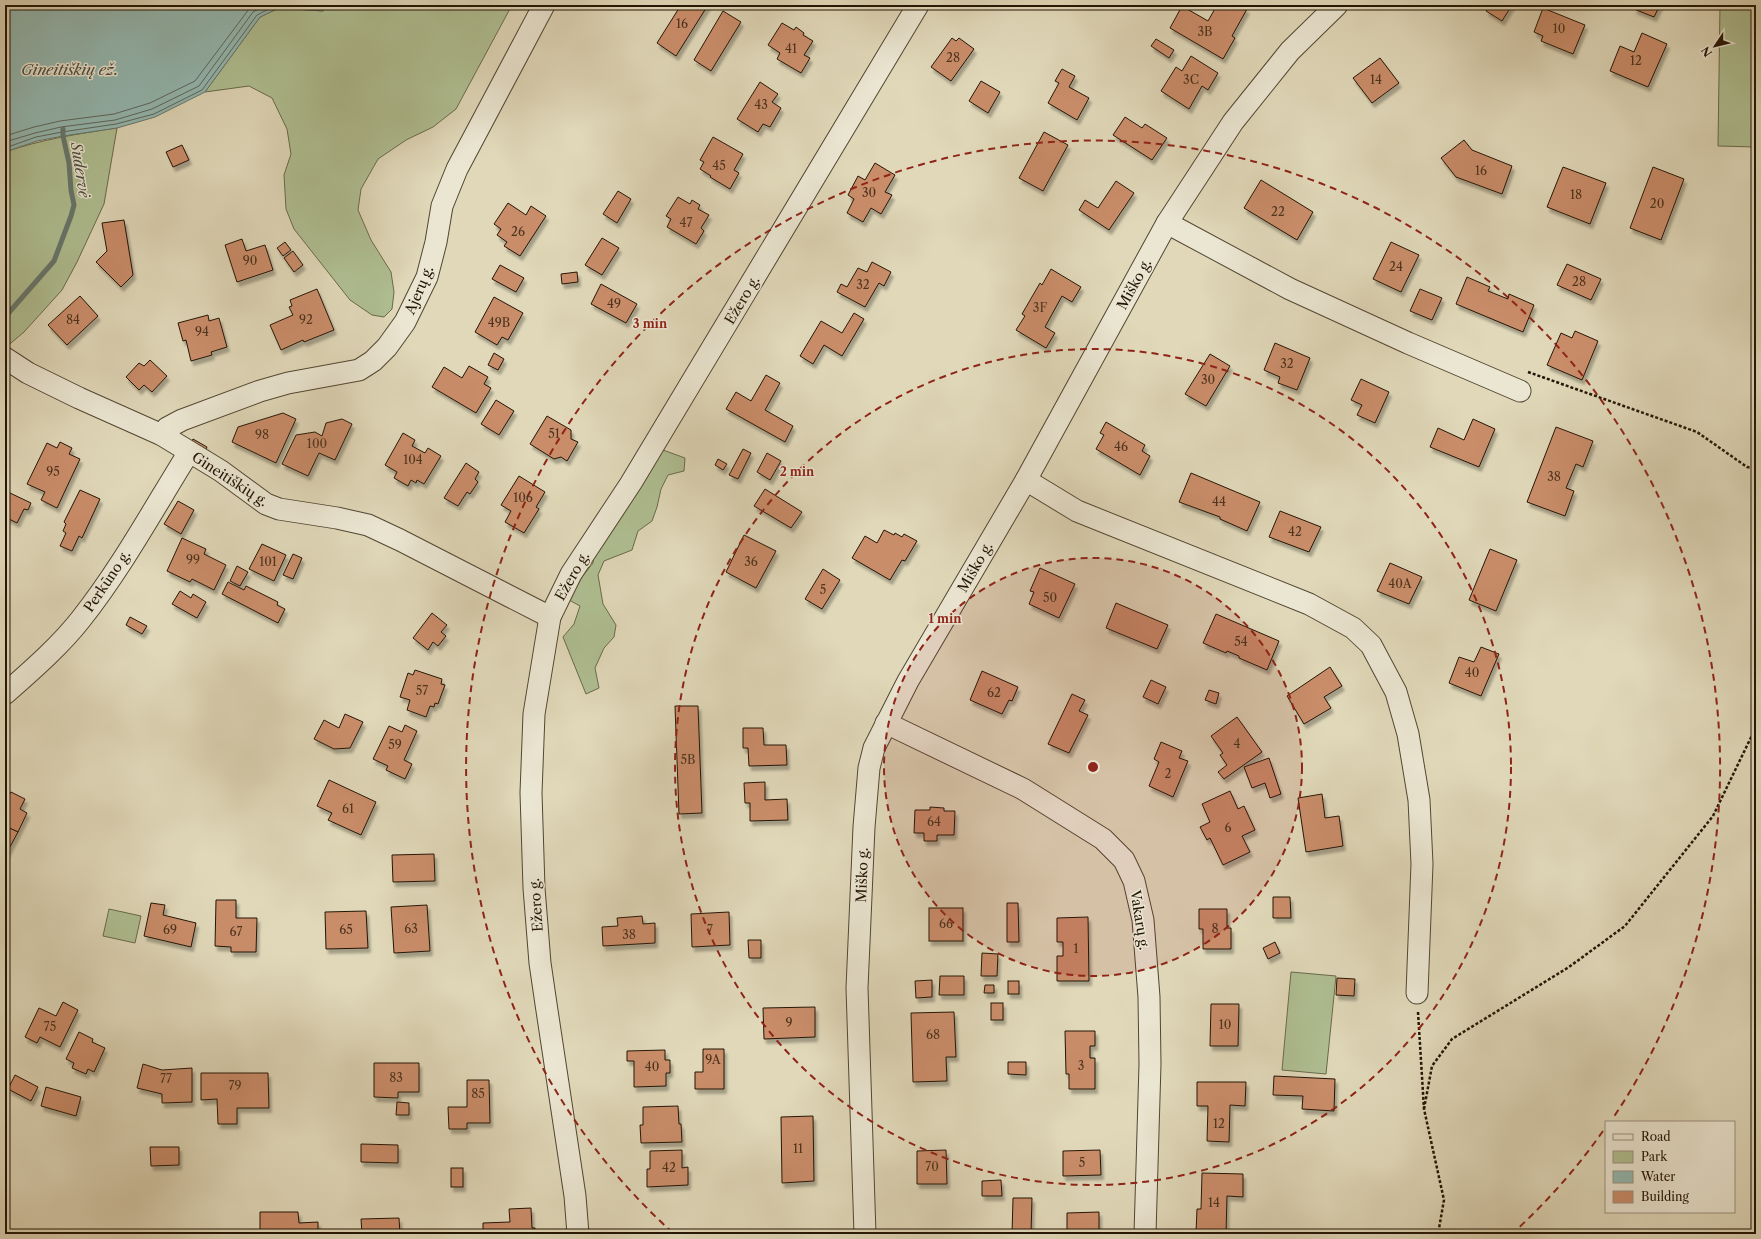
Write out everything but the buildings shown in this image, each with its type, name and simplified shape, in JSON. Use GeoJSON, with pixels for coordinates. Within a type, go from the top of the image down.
{"type":"FeatureCollection","features":[{"type":"Feature","properties":{"kind":"street","name":"Ajerų g."},"geometry":{"type":"LineString","coordinates":[[162,436],[167,428],[182,420],[260,391],[288,383],[359,370],[373,361],[388,347],[405,322],[428,277],[442,206],[457,169],[544,5]]}},
{"type":"Feature","properties":{"kind":"street","name":"Ežero g."},"geometry":{"type":"LineString","coordinates":[[578,1234],[576,1196],[540,963],[534,888],[531,793],[534,714],[550,617],[571,574],[635,476],[918,5]]}},
{"type":"Feature","properties":{"kind":"street","name":"Miško g."},"geometry":{"type":"LineString","coordinates":[[865,1234],[858,972],[864,827],[869,768],[874,748],[908,680],[1026,480],[1167,223],[1233,122],[1290,51],[1337,5]]}},
{"type":"Feature","properties":{"kind":"street"},"geometry":{"type":"LineString","coordinates":[[1167,223],[1290,289],[1408,343],[1520,391]]}},
{"type":"Feature","properties":{"kind":"street","name":"Gineitiškių g."},"geometry":{"type":"LineString","coordinates":[[5,358],[28,373],[78,398],[162,436],[221,471],[266,504],[278,510],[337,518],[368,525],[550,617]]}},
{"type":"Feature","properties":{"kind":"street","name":"Perkūno g."},"geometry":{"type":"LineString","coordinates":[[5,694],[47,657],[81,620],[117,569],[189,452]]}},
{"type":"Feature","properties":{"kind":"street"},"geometry":{"type":"LineString","coordinates":[[1026,480],[1077,511],[1309,604],[1353,628],[1371,645],[1396,692],[1408,734],[1419,800],[1422,864],[1417,994]]}},
{"type":"Feature","properties":{"kind":"street","name":"Vakarų g."},"geometry":{"type":"LineString","coordinates":[[886,723],[1023,789],[1103,839],[1124,860],[1134,882],[1143,920],[1149,997],[1150,1064],[1145,1234]]}},
{"type":"Feature","properties":{"kind":"path"},"geometry":{"type":"LineString","coordinates":[[1528,372],[1697,432],[1747,467],[1756,469]]}},
{"type":"Feature","properties":{"kind":"path"},"geometry":{"type":"LineString","coordinates":[[1424,1109],[1432,1066],[1452,1039],[1569,967],[1625,926],[1713,816],[1756,727]]}},
{"type":"Feature","properties":{"kind":"path"},"geometry":{"type":"LineString","coordinates":[[1417,994],[1424,1109],[1444,1200],[1438,1234]]}},
{"type":"Feature","properties":{"kind":"green space"},"geometry":{"type":"Polygon","coordinates":[[[329,5],[512,5],[456,109],[433,127],[406,140],[378,159],[361,189],[358,210],[371,240],[391,272],[394,292],[392,309],[384,317],[372,315],[350,300],[294,229],[286,209],[284,175],[291,154],[287,129],[272,98],[249,86],[205,92],[260,17],[279,8],[323,11],[329,5]]]}},
{"type":"Feature","properties":{"kind":"green space"},"geometry":{"type":"Polygon","coordinates":[[[1720,5],[1756,5],[1756,147],[1718,146],[1720,5]]]}},
{"type":"Feature","properties":{"kind":"green space"},"geometry":{"type":"Polygon","coordinates":[[[117,128],[104,204],[77,262],[62,290],[24,332],[5,348],[5,152],[47,140],[117,128]]]}},
{"type":"Feature","properties":{"kind":"green space"},"geometry":{"type":"Polygon","coordinates":[[[663,450],[685,458],[684,471],[668,475],[661,489],[652,521],[638,531],[632,550],[604,561],[598,575],[603,604],[616,625],[614,637],[604,648],[595,668],[599,688],[586,694],[563,637],[574,624],[580,606],[569,600],[582,577],[593,563],[594,549],[656,452],[663,450]]]}},
{"type":"Feature","properties":{"kind":"green space"},"geometry":{"type":"Polygon","coordinates":[[[109,909],[141,916],[135,943],[103,936],[109,909]]]}},
{"type":"Feature","properties":{"kind":"green space"},"geometry":{"type":"Polygon","coordinates":[[[1291,972],[1336,976],[1326,1074],[1282,1070],[1291,972]]]}},
{"type":"Feature","properties":{"kind":"water","name":"Gineitiškių ež."},"geometry":{"type":"Polygon","coordinates":[[[5,5],[329,5],[323,11],[279,8],[260,17],[205,92],[155,117],[117,128],[37,141],[5,152],[5,5]]]}},
{"type":"Feature","properties":{"kind":"waterway","name":"Sudervė"},"geometry":{"type":"LineString","coordinates":[[5,317],[54,261],[71,216],[74,205],[63,129]]}}]}
